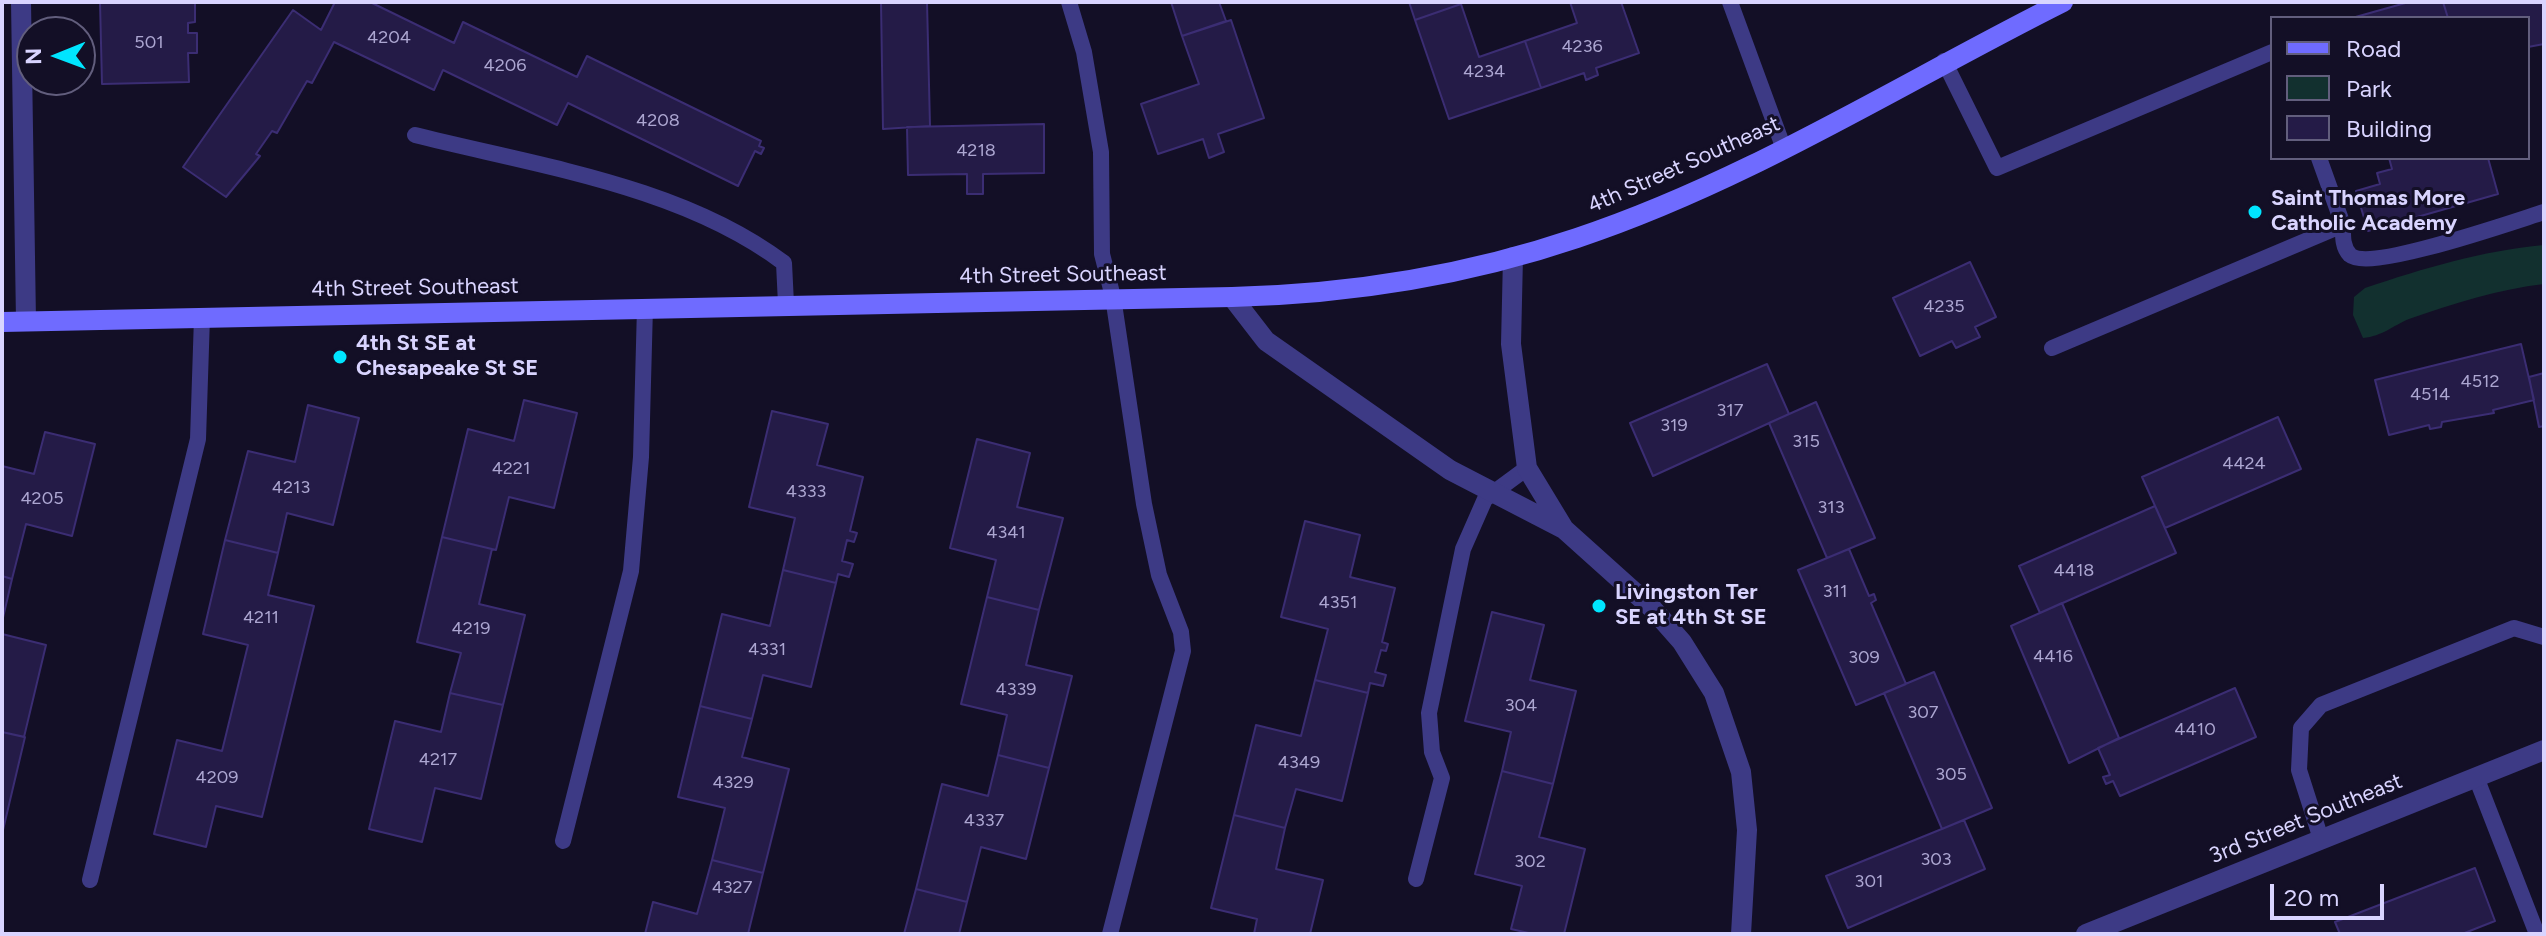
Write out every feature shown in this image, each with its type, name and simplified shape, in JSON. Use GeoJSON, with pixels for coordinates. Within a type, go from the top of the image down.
{"type":"FeatureCollection","features":[{"type":"Feature","properties":{"kind":"street"},"geometry":{"type":"LineString","coordinates":[[21,2],[26,321]]}},
{"type":"Feature","properties":{"kind":"street","name":"4th Street Southeast"},"geometry":{"type":"LineString","coordinates":[[2,322],[1113,297],[1232,297],[1381,287],[1513,257],[1578,238],[1668,203],[1784,149],[1944,61],[2063,2]]}},
{"type":"Feature","properties":{"kind":"street"},"geometry":{"type":"LineString","coordinates":[[1513,257],[1511,344],[1527,468],[1564,529]]}},
{"type":"Feature","properties":{"kind":"street"},"geometry":{"type":"LineString","coordinates":[[1232,297],[1266,341],[1450,470],[1564,529],[1662,618],[1699,667],[1714,693],[1736,750],[1745,794],[1747,857],[1741,934]]}},
{"type":"Feature","properties":{"kind":"street","name":"3rd Street Southeast"},"geometry":{"type":"LineString","coordinates":[[2086,934],[2544,750]]}},
{"type":"Feature","properties":{"kind":"lane"},"geometry":{"type":"LineString","coordinates":[[1069,2],[1084,52],[1101,152],[1102,254],[1113,297],[1144,504],[1159,575],[1181,632],[1183,651],[1110,934]]}},
{"type":"Feature","properties":{"kind":"lane"},"geometry":{"type":"LineString","coordinates":[[1730,2],[1784,149]]}},
{"type":"Feature","properties":{"kind":"lane"},"geometry":{"type":"LineString","coordinates":[[1944,61],[1997,168],[2270,53]]}},
{"type":"Feature","properties":{"kind":"lane"},"geometry":{"type":"LineString","coordinates":[[415,135],[654,196],[703,213],[748,235],[784,263],[786,304]]}},
{"type":"Feature","properties":{"kind":"lane"},"geometry":{"type":"LineString","coordinates":[[2320,160],[2343,225],[2344,245],[2351,256],[2366,260],[2426,248],[2544,212]]}},
{"type":"Feature","properties":{"kind":"lane"},"geometry":{"type":"LineString","coordinates":[[2052,348],[2343,225]]}},
{"type":"Feature","properties":{"kind":"lane"},"geometry":{"type":"LineString","coordinates":[[563,841],[631,571],[641,457],[645,307]]}},
{"type":"Feature","properties":{"kind":"lane"},"geometry":{"type":"LineString","coordinates":[[90,880],[198,439],[202,317]]}},
{"type":"Feature","properties":{"kind":"lane"},"geometry":{"type":"LineString","coordinates":[[1416,879],[1442,778],[1432,752],[1429,713],[1463,549],[1475,516],[1491,493],[1527,468]]}},
{"type":"Feature","properties":{"kind":"lane"},"geometry":{"type":"LineString","coordinates":[[2321,839],[2299,770],[2301,728],[2321,705],[2514,628],[2544,637]]}},
{"type":"Feature","properties":{"kind":"lane"},"geometry":{"type":"LineString","coordinates":[[2476,777],[2537,934]]}},
{"type":"Feature","properties":{"kind":"green space"},"geometry":{"type":"Polygon","coordinates":[[[2544,245],[2544,284],[2510,289],[2459,303],[2363,338],[2353,315],[2354,297],[2365,288],[2453,261],[2544,245]]]}},
{"type":"Feature","properties":{"kind":"building"},"geometry":{"type":"Polygon","coordinates":[[[100,2],[195,2],[195,22],[188,23],[188,33],[197,33],[197,53],[188,53],[189,82],[102,84],[100,2]]]}},
{"type":"Feature","properties":{"kind":"building"},"geometry":{"type":"Polygon","coordinates":[[[335,2],[370,2],[454,43],[463,22],[577,77],[587,56],[761,141],[759,146],[764,148],[761,154],[755,151],[738,186],[568,103],[557,125],[443,70],[434,90],[334,42],[312,83],[307,81],[277,133],[272,131],[256,154],[260,156],[226,197],[183,167],[293,10],[321,30],[335,2]]]}},
{"type":"Feature","properties":{"kind":"building"},"geometry":{"type":"Polygon","coordinates":[[[881,2],[927,2],[930,126],[883,129],[881,2]]]}},
{"type":"Feature","properties":{"kind":"building"},"geometry":{"type":"Polygon","coordinates":[[[1171,2],[1219,2],[1226,21],[1182,36],[1171,2]]]}},
{"type":"Feature","properties":{"kind":"building"},"geometry":{"type":"Polygon","coordinates":[[[1409,2],[1460,2],[1461,4],[1415,20],[1409,2]]]}},
{"type":"Feature","properties":{"kind":"building"},"geometry":{"type":"Polygon","coordinates":[[[1570,2],[1621,2],[1639,53],[1596,68],[1598,75],[1586,80],[1584,73],[1541,88],[1525,41],[1577,23],[1570,2]]]}},
{"type":"Feature","properties":{"kind":"building"},"geometry":{"type":"Polygon","coordinates":[[[2409,2],[2443,2],[2447,16],[2359,16],[2409,2]]]}},
{"type":"Feature","properties":{"kind":"building"},"geometry":{"type":"Polygon","coordinates":[[[2443,2],[2544,2],[2544,44],[2530,47],[2530,16],[2447,16],[2443,2]]]}},
{"type":"Feature","properties":{"kind":"building"},"geometry":{"type":"Polygon","coordinates":[[[1461,4],[1479,57],[1525,41],[1541,88],[1449,119],[1415,20],[1461,4]]]}},
{"type":"Feature","properties":{"kind":"building"},"geometry":{"type":"Polygon","coordinates":[[[1231,20],[1264,118],[1218,134],[1224,152],[1209,158],[1203,139],[1158,154],[1141,104],[1199,84],[1182,36],[1231,20]]]}},
{"type":"Feature","properties":{"kind":"building"},"geometry":{"type":"Polygon","coordinates":[[[1044,124],[1044,173],[983,174],[983,194],[967,194],[967,174],[908,175],[907,127],[1044,124]]]}},
{"type":"Feature","properties":{"kind":"building"},"geometry":{"type":"Polygon","coordinates":[[[2390,160],[2489,160],[2498,194],[2368,231],[2356,191],[2380,184],[2377,173],[2392,169],[2390,160]]]}},
{"type":"Feature","properties":{"kind":"building"},"geometry":{"type":"Polygon","coordinates":[[[1970,262],[1996,317],[1975,327],[1980,337],[1956,348],[1952,341],[1920,356],[1893,298],[1970,262]]]}},
{"type":"Feature","properties":{"kind":"building"},"geometry":{"type":"Polygon","coordinates":[[[2521,344],[2534,400],[2493,410],[2494,413],[2442,422],[2441,427],[2430,429],[2429,425],[2389,435],[2375,380],[2521,344]]]}},
{"type":"Feature","properties":{"kind":"building"},"geometry":{"type":"Polygon","coordinates":[[[1767,364],[1789,414],[1653,476],[1630,423],[1767,364]]]}},
{"type":"Feature","properties":{"kind":"building"},"geometry":{"type":"Polygon","coordinates":[[[2544,373],[2544,426],[2539,427],[2529,377],[2544,373]]]}},
{"type":"Feature","properties":{"kind":"building"},"geometry":{"type":"Polygon","coordinates":[[[524,400],[577,413],[554,508],[509,497],[496,550],[442,537],[468,429],[514,441],[524,400]]]}},
{"type":"Feature","properties":{"kind":"building"},"geometry":{"type":"Polygon","coordinates":[[[1816,402],[1875,538],[1827,558],[1769,423],[1816,402]]]}},
{"type":"Feature","properties":{"kind":"building"},"geometry":{"type":"Polygon","coordinates":[[[308,405],[359,418],[333,525],[287,513],[278,553],[225,540],[248,451],[295,462],[308,405]]]}},
{"type":"Feature","properties":{"kind":"building"},"geometry":{"type":"Polygon","coordinates":[[[772,411],[828,424],[817,465],[863,477],[850,531],[857,533],[854,542],[847,540],[842,561],[853,564],[849,577],[838,574],[836,583],[783,570],[795,518],[749,507],[772,411]]]}},
{"type":"Feature","properties":{"kind":"building"},"geometry":{"type":"Polygon","coordinates":[[[2278,417],[2301,469],[2165,528],[2142,477],[2278,417]]]}},
{"type":"Feature","properties":{"kind":"building"},"geometry":{"type":"Polygon","coordinates":[[[45,432],[95,444],[72,536],[26,524],[12,579],[2,576],[2,466],[34,474],[45,432]]]}},
{"type":"Feature","properties":{"kind":"building"},"geometry":{"type":"Polygon","coordinates":[[[977,439],[1030,453],[1017,507],[1063,518],[1039,610],[987,597],[996,560],[950,548],[977,439]]]}},
{"type":"Feature","properties":{"kind":"building"},"geometry":{"type":"Polygon","coordinates":[[[2155,506],[2176,553],[2040,613],[2019,566],[2155,506]]]}},
{"type":"Feature","properties":{"kind":"building"},"geometry":{"type":"Polygon","coordinates":[[[1305,521],[1360,535],[1350,577],[1395,588],[1382,642],[1388,644],[1386,651],[1381,650],[1375,672],[1386,675],[1383,686],[1370,683],[1368,693],[1315,680],[1328,629],[1281,617],[1305,521]]]}},
{"type":"Feature","properties":{"kind":"building"},"geometry":{"type":"Polygon","coordinates":[[[442,537],[492,549],[479,604],[525,615],[503,705],[450,693],[461,653],[417,642],[442,537]]]}},
{"type":"Feature","properties":{"kind":"building"},"geometry":{"type":"Polygon","coordinates":[[[225,540],[278,553],[268,595],[314,606],[262,817],[216,806],[206,847],[154,834],[177,740],[222,751],[248,645],[203,634],[225,540]]]}},
{"type":"Feature","properties":{"kind":"building"},"geometry":{"type":"Polygon","coordinates":[[[1849,549],[1869,596],[1874,594],[1876,600],[1871,603],[1906,684],[1856,705],[1798,570],[1849,549]]]}},
{"type":"Feature","properties":{"kind":"building"},"geometry":{"type":"Polygon","coordinates":[[[783,570],[836,583],[811,687],[763,675],[752,719],[700,706],[722,614],[770,626],[783,570]]]}},
{"type":"Feature","properties":{"kind":"building"},"geometry":{"type":"Polygon","coordinates":[[[2,576],[12,579],[2,622],[2,576]]]}},
{"type":"Feature","properties":{"kind":"building"},"geometry":{"type":"Polygon","coordinates":[[[987,597],[1039,610],[1026,665],[1072,676],[1049,768],[998,755],[1007,715],[961,704],[987,597]]]}},
{"type":"Feature","properties":{"kind":"building"},"geometry":{"type":"Polygon","coordinates":[[[2062,603],[2119,738],[2069,763],[2011,626],[2062,603]]]}},
{"type":"Feature","properties":{"kind":"building"},"geometry":{"type":"Polygon","coordinates":[[[1492,612],[1544,625],[1530,680],[1576,691],[1553,784],[1502,771],[1511,732],[1465,721],[1492,612]]]}},
{"type":"Feature","properties":{"kind":"building"},"geometry":{"type":"Polygon","coordinates":[[[2,634],[46,645],[24,737],[2,732],[2,634]]]}},
{"type":"Feature","properties":{"kind":"building"},"geometry":{"type":"Polygon","coordinates":[[[1934,672],[1992,808],[1942,829],[1884,693],[1934,672]]]}},
{"type":"Feature","properties":{"kind":"building"},"geometry":{"type":"Polygon","coordinates":[[[1315,680],[1368,693],[1342,801],[1296,789],[1285,828],[1234,815],[1256,725],[1301,736],[1315,680]]]}},
{"type":"Feature","properties":{"kind":"building"},"geometry":{"type":"Polygon","coordinates":[[[2235,688],[2256,737],[2120,796],[2113,781],[2106,784],[2103,777],[2110,775],[2098,748],[2235,688]]]}},
{"type":"Feature","properties":{"kind":"building"},"geometry":{"type":"Polygon","coordinates":[[[450,693],[503,705],[481,799],[435,788],[422,842],[369,829],[395,721],[441,732],[450,693]]]}},
{"type":"Feature","properties":{"kind":"building"},"geometry":{"type":"Polygon","coordinates":[[[700,706],[752,719],[742,757],[789,769],[763,873],[712,860],[725,808],[678,797],[700,706]]]}},
{"type":"Feature","properties":{"kind":"building"},"geometry":{"type":"Polygon","coordinates":[[[2,732],[25,737],[3,830],[2,830],[2,732]]]}},
{"type":"Feature","properties":{"kind":"building"},"geometry":{"type":"Polygon","coordinates":[[[998,755],[1049,768],[1026,859],[981,847],[967,902],[916,889],[942,784],[988,796],[998,755]]]}},
{"type":"Feature","properties":{"kind":"building"},"geometry":{"type":"Polygon","coordinates":[[[1502,771],[1553,784],[1539,837],[1585,849],[1564,934],[1533,934],[1511,929],[1522,886],[1475,874],[1502,771]]]}},
{"type":"Feature","properties":{"kind":"building"},"geometry":{"type":"Polygon","coordinates":[[[1234,815],[1285,828],[1276,869],[1323,880],[1310,934],[1254,934],[1257,919],[1211,908],[1234,815]]]}},
{"type":"Feature","properties":{"kind":"building"},"geometry":{"type":"Polygon","coordinates":[[[1964,820],[1985,869],[1848,928],[1826,876],[1964,820]]]}},
{"type":"Feature","properties":{"kind":"building"},"geometry":{"type":"Polygon","coordinates":[[[712,860],[763,873],[748,934],[645,934],[653,902],[697,914],[712,860]]]}},
{"type":"Feature","properties":{"kind":"building"},"geometry":{"type":"Polygon","coordinates":[[[2475,868],[2495,921],[2462,934],[2340,934],[2335,922],[2475,868]]]}},
{"type":"Feature","properties":{"kind":"building"},"geometry":{"type":"Polygon","coordinates":[[[916,889],[967,902],[959,934],[904,934],[916,889]]]}},
{"type":"Feature","properties":{"kind":"place","name":"Saint Thomas More Catholic Academy"},"geometry":{"type":"Point","coordinates":[2255,212]}},
{"type":"Feature","properties":{"kind":"place","name":"4th St SE at Chesapeake St SE"},"geometry":{"type":"Point","coordinates":[340,357]}},
{"type":"Feature","properties":{"kind":"place","name":"Livingston Ter SE at 4th St SE"},"geometry":{"type":"Point","coordinates":[1599,606]}}]}
